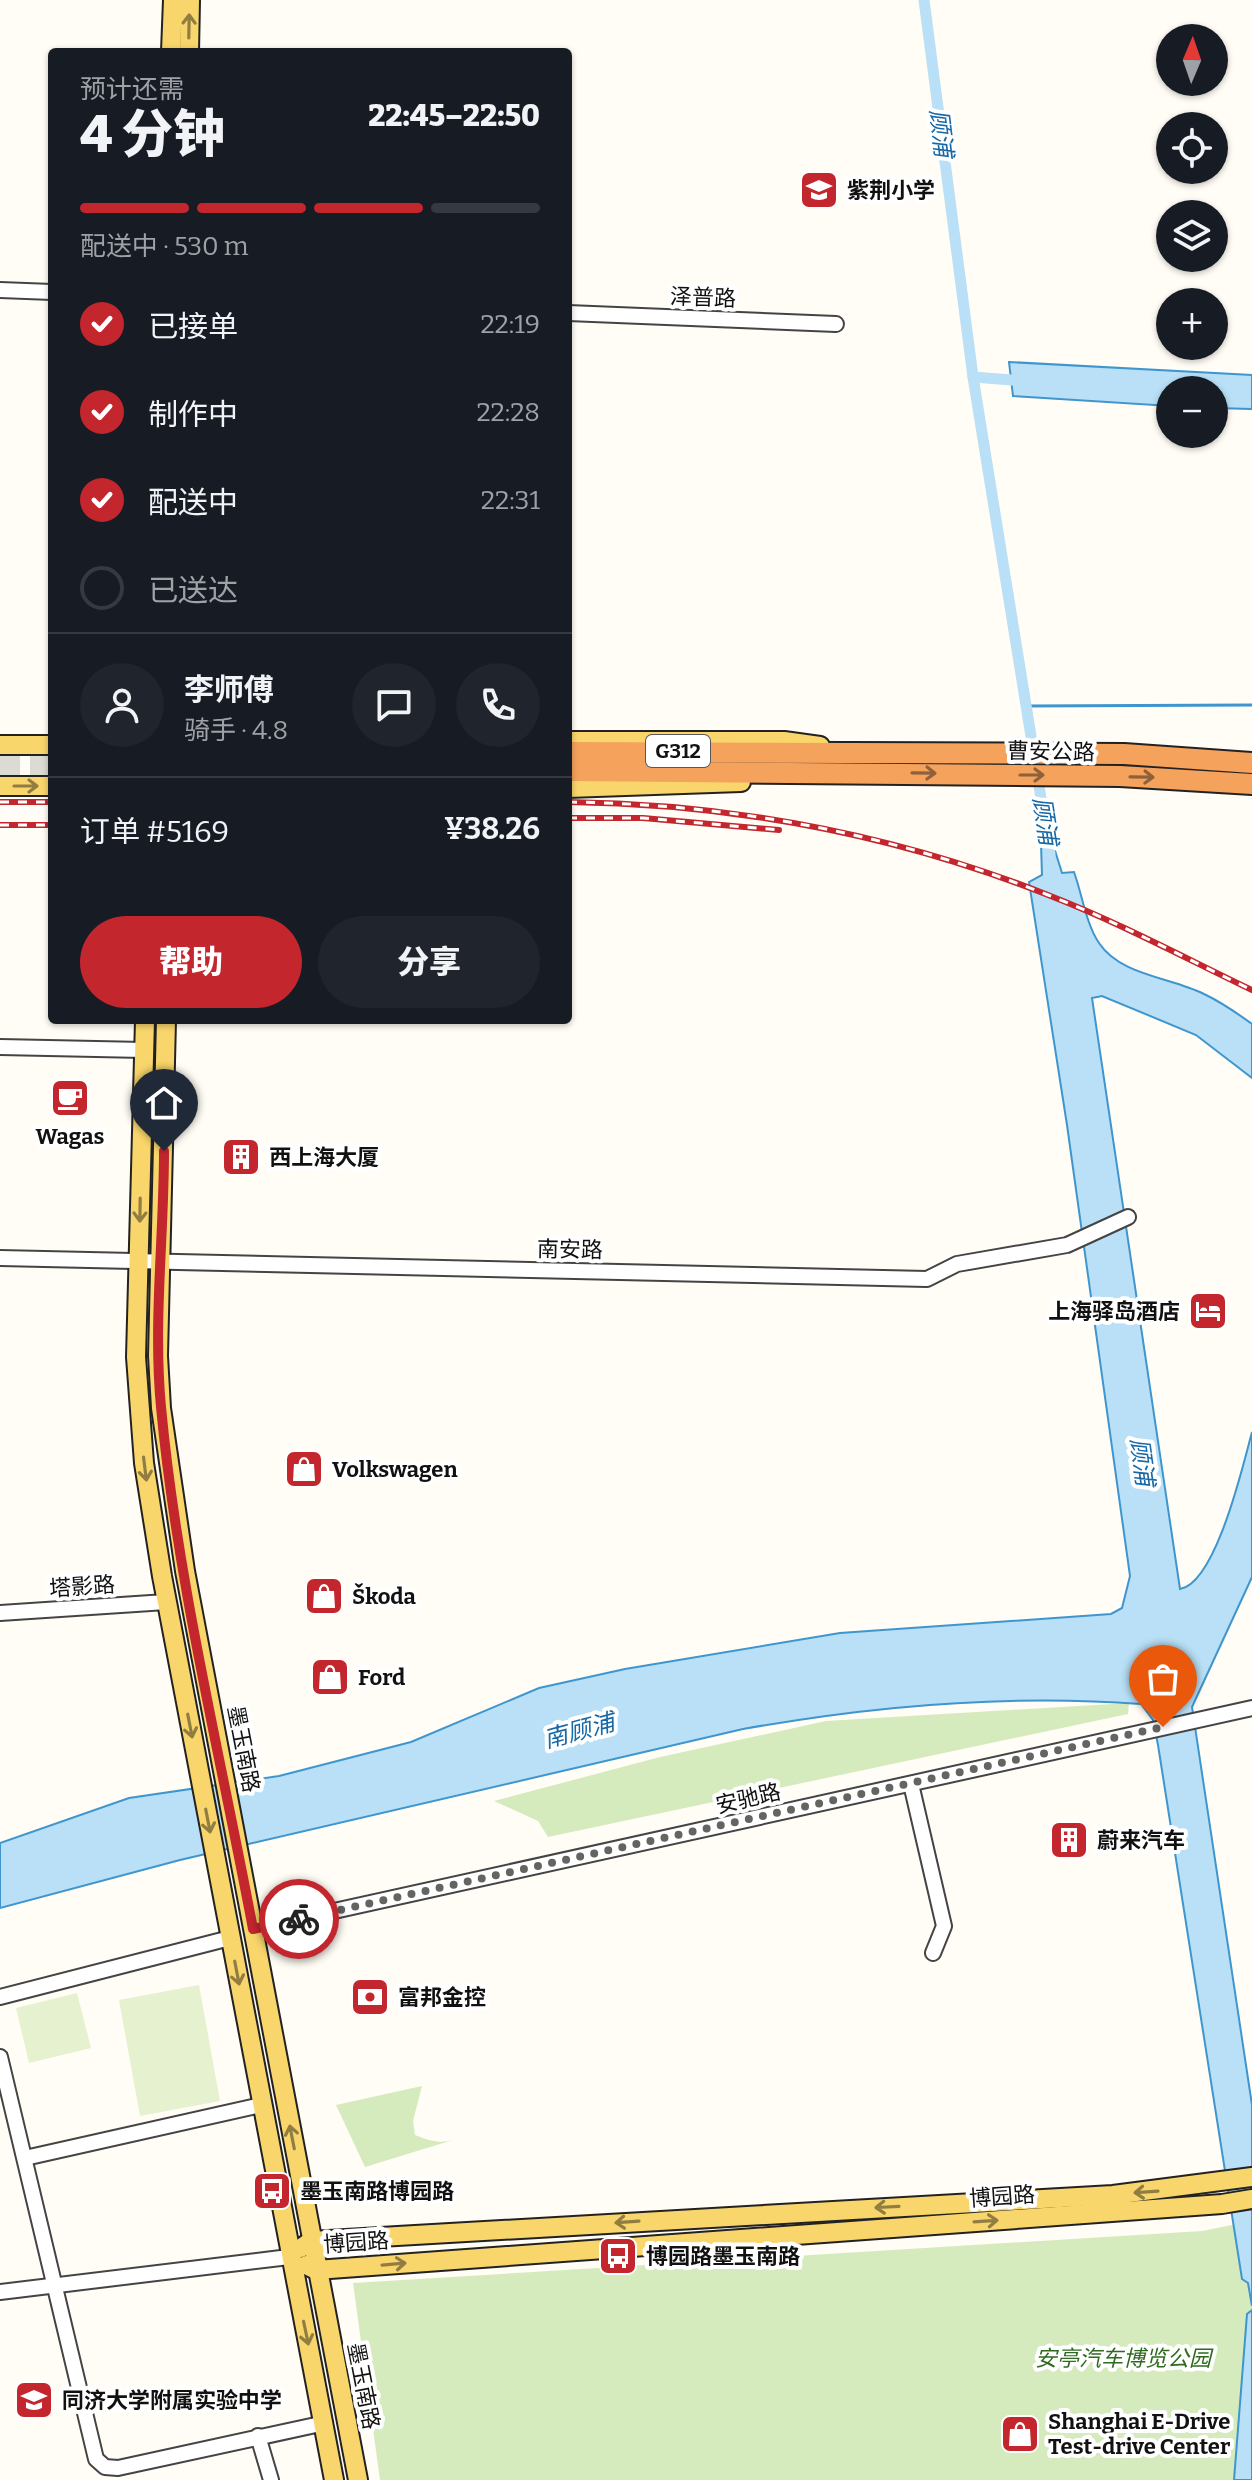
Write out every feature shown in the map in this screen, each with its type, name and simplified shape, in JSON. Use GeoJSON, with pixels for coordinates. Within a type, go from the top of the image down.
{"type":"FeatureCollection","features":[{"type":"Feature","properties":{"kind":"highway","name":"曹安公路"},"geometry":{"type":"LineString","coordinates":[[572,752],[1181,755],[1252,763]]}},
{"type":"Feature","properties":{"kind":"highway","name":"曹安公路"},"geometry":{"type":"LineString","coordinates":[[572,771],[1176,777],[1252,784]]}},
{"type":"Feature","properties":{"kind":"main road"},"geometry":{"type":"LineString","coordinates":[[171,48],[173,0]]}},
{"type":"Feature","properties":{"kind":"main road"},"geometry":{"type":"LineString","coordinates":[[189,48],[190,0]]}},
{"type":"Feature","properties":{"kind":"main road","name":"曹安公路"},"geometry":{"type":"LineString","coordinates":[[572,741],[784,741],[851,751]]}},
{"type":"Feature","properties":{"kind":"main road"},"geometry":{"type":"LineString","coordinates":[[0,745],[47,745]]}},
{"type":"Feature","properties":{"kind":"main road","name":"曹安公路"},"geometry":{"type":"LineString","coordinates":[[572,788],[781,781],[849,772]]}},
{"type":"Feature","properties":{"kind":"main road"},"geometry":{"type":"LineString","coordinates":[[0,786],[48,786]]}},
{"type":"Feature","properties":{"kind":"main road","name":"墨玉南路"},"geometry":{"type":"LineString","coordinates":[[145,1024],[138,1261],[138,1407],[166,1602],[334,2480]]}},
{"type":"Feature","properties":{"kind":"main road","name":"墨玉南路"},"geometry":{"type":"LineString","coordinates":[[166,1024],[158,1356],[163,1421],[185,1571],[358,2480]]}},
{"type":"Feature","properties":{"kind":"main road","name":"博园路"},"geometry":{"type":"LineString","coordinates":[[1252,2177],[1113,2195],[311,2241],[289,2257],[316,2270],[1222,2204],[1252,2199]]}},
{"type":"Feature","properties":{"kind":"street"},"geometry":{"type":"LineString","coordinates":[[0,290],[48,292]]}},
{"type":"Feature","properties":{"kind":"street","name":"泽普路"},"geometry":{"type":"LineString","coordinates":[[572,313],[836,324]]}},
{"type":"Feature","properties":{"kind":"street"},"geometry":{"type":"LineString","coordinates":[[0,1047],[144,1050]]}},
{"type":"Feature","properties":{"kind":"street","name":"南安路"},"geometry":{"type":"LineString","coordinates":[[0,1258],[927,1279],[957,1264],[1081,1240],[1128,1217]]}},
{"type":"Feature","properties":{"kind":"street","name":"塔影路"},"geometry":{"type":"LineString","coordinates":[[0,1613],[166,1602]]}},
{"type":"Feature","properties":{"kind":"street","name":"安驰路"},"geometry":{"type":"LineString","coordinates":[[253,1929],[1252,1708]]}},
{"type":"Feature","properties":{"kind":"street"},"geometry":{"type":"LineString","coordinates":[[911,1784],[944,1926],[933,1953]]}},
{"type":"Feature","properties":{"kind":"street"},"geometry":{"type":"LineString","coordinates":[[0,1997],[230,1938]]}},
{"type":"Feature","properties":{"kind":"street"},"geometry":{"type":"LineString","coordinates":[[0,2057],[96,2459],[105,2467],[325,2423]]}},
{"type":"Feature","properties":{"kind":"street"},"geometry":{"type":"LineString","coordinates":[[25,2158],[261,2105]]}},
{"type":"Feature","properties":{"kind":"street"},"geometry":{"type":"LineString","coordinates":[[0,2292],[289,2257]]}},
{"type":"Feature","properties":{"kind":"street"},"geometry":{"type":"LineString","coordinates":[[258,2436],[271,2480]]}},
{"type":"Feature","properties":{"kind":"green space"},"geometry":{"type":"Polygon","coordinates":[[[1129,1703],[1128,1714],[548,1837],[538,1821],[494,1801],[660,1757],[826,1721],[1129,1703]]]}},
{"type":"Feature","properties":{"kind":"green space"},"geometry":{"type":"Polygon","coordinates":[[[199,1985],[220,2101],[140,2116],[119,2000],[199,1985]]]}},
{"type":"Feature","properties":{"kind":"green space"},"geometry":{"type":"Polygon","coordinates":[[[77,1993],[91,2048],[29,2063],[16,2008],[77,1993]]]}},
{"type":"Feature","properties":{"kind":"green space"},"geometry":{"type":"Polygon","coordinates":[[[422,2086],[413,2121],[415,2135],[429,2140],[453,2140],[365,2167],[336,2105],[422,2086]]]}},
{"type":"Feature","properties":{"kind":"green space","name":"安亭汽车博览公园"},"geometry":{"type":"Polygon","coordinates":[[[1252,2221],[1252,2480],[380,2480],[353,2283],[1202,2231],[1252,2221]]]}},
{"type":"Feature","properties":{"kind":"water"},"geometry":{"type":"Polygon","coordinates":[[[1009,362],[1252,375],[1252,409],[1228,408],[1228,376],[1156,376],[1156,405],[1013,396],[1009,362]]]}},
{"type":"Feature","properties":{"kind":"water","name":"南顾浦"},"geometry":{"type":"Polygon","coordinates":[[[1052,841],[1062,873],[1074,872],[1091,927],[1108,954],[1133,969],[1204,994],[1252,1024],[1252,1078],[1196,1035],[1102,996],[1092,998],[1180,1589],[1193,1582],[1216,1545],[1235,1495],[1252,1432],[1252,1577],[1192,1707],[1252,2105],[1252,2306],[1248,2283],[1242,2279],[1158,1745],[1153,1720],[1141,1704],[1041,1700],[941,1704],[841,1714],[743,1729],[180,1860],[0,1908],[0,1843],[129,1798],[279,1776],[411,1742],[539,1688],[625,1669],[840,1633],[1111,1614],[1122,1608],[1130,1576],[1067,1125],[1029,882],[1042,875],[1041,844],[1052,841]]]}},
{"type":"Feature","properties":{"kind":"water"},"geometry":{"type":"Polygon","coordinates":[[[1252,2310],[1252,2480],[1234,2480],[1247,2314],[1252,2310]]]}},
{"type":"Feature","properties":{"kind":"waterway","name":"顾浦"},"geometry":{"type":"LineString","coordinates":[[924,0],[973,377],[1050,854]]}},
{"type":"Feature","properties":{"kind":"waterway"},"geometry":{"type":"LineString","coordinates":[[973,377],[1024,381]]}},
{"type":"Feature","properties":{"kind":"waterway"},"geometry":{"type":"LineString","coordinates":[[1026,706],[1252,705]]}},
{"type":"Feature","properties":{"kind":"tunnel"},"geometry":{"type":"LineString","coordinates":[[0,756],[48,755]]}},
{"type":"Feature","properties":{"kind":"tunnel"},"geometry":{"type":"LineString","coordinates":[[0,772],[48,772]]}},
{"type":"Feature","properties":{"kind":"railway"},"geometry":{"type":"LineString","coordinates":[[0,802],[48,802]]}},
{"type":"Feature","properties":{"kind":"railway"},"geometry":{"type":"LineString","coordinates":[[572,802],[630,804],[752,816],[872,839],[931,855],[1074,906],[1252,990]]}},
{"type":"Feature","properties":{"kind":"railway"},"geometry":{"type":"LineString","coordinates":[[572,818],[643,818],[779,830]]}},
{"type":"Feature","properties":{"kind":"railway"},"geometry":{"type":"LineString","coordinates":[[0,825],[48,825]]}},
{"type":"Feature","properties":{"kind":"way so far"},"geometry":{"type":"LineString","coordinates":[[299,1919],[1163,1727]]}},
{"type":"Feature","properties":{"kind":"place","name":"紫荆小学"},"geometry":{"type":"Point","coordinates":[819,190]}},
{"type":"Feature","properties":{"kind":"place","name":"Wagas"},"geometry":{"type":"Point","coordinates":[70,1098]}},
{"type":"Feature","properties":{"kind":"place","name":"西上海大厦"},"geometry":{"type":"Point","coordinates":[241,1157]}},
{"type":"Feature","properties":{"kind":"place","name":"上海驿岛酒店"},"geometry":{"type":"Point","coordinates":[1208,1311]}},
{"type":"Feature","properties":{"kind":"place","name":"Volkswagen"},"geometry":{"type":"Point","coordinates":[304,1469]}},
{"type":"Feature","properties":{"kind":"place","name":"Škoda"},"geometry":{"type":"Point","coordinates":[324,1596]}},
{"type":"Feature","properties":{"kind":"place","name":"Ford"},"geometry":{"type":"Point","coordinates":[330,1677]}},
{"type":"Feature","properties":{"kind":"place","name":"蔚来汽车"},"geometry":{"type":"Point","coordinates":[1069,1840]}},
{"type":"Feature","properties":{"kind":"place","name":"富邦金控"},"geometry":{"type":"Point","coordinates":[370,1997]}},
{"type":"Feature","properties":{"kind":"place","name":"墨玉南路博园路"},"geometry":{"type":"Point","coordinates":[272,2191]}},
{"type":"Feature","properties":{"kind":"place","name":"博园路墨玉南路"},"geometry":{"type":"Point","coordinates":[618,2256]}},
{"type":"Feature","properties":{"kind":"place","name":"同济大学附属实验中学"},"geometry":{"type":"Point","coordinates":[34,2400]}},
{"type":"Feature","properties":{"kind":"place","name":"Shanghai E-Drive Test-drive Center"},"geometry":{"type":"Point","coordinates":[1020,2434]}},
{"type":"Feature","properties":{"kind":"route"},"geometry":{"type":"LineString","coordinates":[[164,1151],[158,1356],[161,1408],[185,1571],[253,1929],[299,1919]]}}]}
